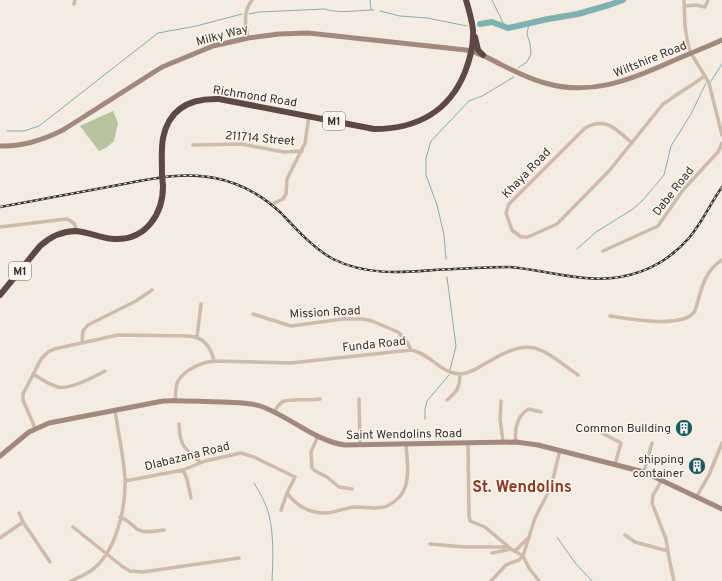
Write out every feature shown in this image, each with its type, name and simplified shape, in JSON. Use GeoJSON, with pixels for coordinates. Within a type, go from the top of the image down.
{"type":"FeatureCollection","features":[{"type":"Feature","properties":{"kind":"highway","name":"Richmond Road"},"geometry":{"type":"LineString","coordinates":[[0,295],[40,246],[47,240],[62,233],[76,232],[115,239],[124,239],[140,233],[149,226],[160,208],[163,196],[163,139],[165,130],[177,111],[192,102],[204,99],[219,100],[374,129],[387,129],[413,123],[437,111],[446,103],[462,80],[472,51],[473,30],[466,0]]}},
{"type":"Feature","properties":{"kind":"highway"},"geometry":{"type":"LineString","coordinates":[[473,30],[478,50],[482,55]]}},
{"type":"Feature","properties":{"kind":"street"},"geometry":{"type":"LineString","coordinates":[[248,38],[245,21],[247,8],[252,0]]}},
{"type":"Feature","properties":{"kind":"street"},"geometry":{"type":"LineString","coordinates":[[684,0],[688,46],[711,89],[722,135]]}},
{"type":"Feature","properties":{"kind":"street"},"geometry":{"type":"LineString","coordinates":[[685,6],[705,6],[708,0]]}},
{"type":"Feature","properties":{"kind":"street","name":"Milky Way"},"geometry":{"type":"LineString","coordinates":[[0,146],[28,144],[50,137],[162,67],[213,46],[248,38],[279,34],[308,33],[472,51]]}},
{"type":"Feature","properties":{"kind":"street","name":"Wiltshire Road"},"geometry":{"type":"LineString","coordinates":[[472,51],[544,83],[562,87],[584,88],[607,86],[628,80],[722,40]]}},
{"type":"Feature","properties":{"kind":"street","name":"Khaya Road"},"geometry":{"type":"LineString","coordinates":[[632,143],[606,124],[596,123],[585,128],[509,204],[506,213],[514,233],[525,238],[557,224],[609,171],[632,143],[663,104],[705,76]]}},
{"type":"Feature","properties":{"kind":"street"},"geometry":{"type":"LineString","coordinates":[[274,203],[283,199],[286,194],[287,179],[302,151],[306,139],[309,116]]}},
{"type":"Feature","properties":{"kind":"street","name":"Dabe Road"},"geometry":{"type":"LineString","coordinates":[[605,250],[658,226],[683,190],[718,152],[722,143]]}},
{"type":"Feature","properties":{"kind":"street","name":"211714 Street"},"geometry":{"type":"LineString","coordinates":[[193,144],[238,144],[284,152],[302,151]]}},
{"type":"Feature","properties":{"kind":"street"},"geometry":{"type":"LineString","coordinates":[[0,227],[66,219],[73,222],[76,226],[76,232]]}},
{"type":"Feature","properties":{"kind":"street"},"geometry":{"type":"LineString","coordinates":[[610,316],[647,322],[688,317],[695,311],[704,281],[713,267],[722,260]]}},
{"type":"Feature","properties":{"kind":"street"},"geometry":{"type":"LineString","coordinates":[[82,342],[82,331],[88,325],[136,302],[152,290]]}},
{"type":"Feature","properties":{"kind":"street"},"geometry":{"type":"LineString","coordinates":[[197,337],[202,304]]}},
{"type":"Feature","properties":{"kind":"street","name":"Mission Road"},"geometry":{"type":"LineString","coordinates":[[253,314],[291,326],[343,319],[363,319],[372,321],[398,332],[407,342],[411,350]]}},
{"type":"Feature","properties":{"kind":"street"},"geometry":{"type":"LineString","coordinates":[[35,428],[23,400],[24,391],[41,359],[54,348],[118,335],[189,336],[197,337],[207,344],[214,361]]}},
{"type":"Feature","properties":{"kind":"street"},"geometry":{"type":"LineString","coordinates":[[447,400],[456,392],[460,384],[460,374],[472,371],[513,348],[527,347],[543,351],[578,376]]}},
{"type":"Feature","properties":{"kind":"street","name":"Funda Road"},"geometry":{"type":"LineString","coordinates":[[176,401],[176,387],[181,377],[202,362],[291,363],[411,350],[426,355],[446,371],[460,374]]}},
{"type":"Feature","properties":{"kind":"street"},"geometry":{"type":"LineString","coordinates":[[33,374],[54,386],[62,388],[92,378],[105,371]]}},
{"type":"Feature","properties":{"kind":"street"},"geometry":{"type":"LineString","coordinates":[[274,412],[280,404],[285,401],[320,399]]}},
{"type":"Feature","properties":{"kind":"street"},"geometry":{"type":"LineString","coordinates":[[359,399],[360,445]]}},
{"type":"Feature","properties":{"kind":"street","name":"Saint Wendolins Road"},"geometry":{"type":"LineString","coordinates":[[0,456],[35,428],[49,423],[163,402],[176,401],[249,404],[257,405],[274,412],[318,436],[338,444],[360,445],[516,442],[538,445],[644,472],[722,509]]}},
{"type":"Feature","properties":{"kind":"street"},"geometry":{"type":"LineString","coordinates":[[500,401],[500,419],[503,442]]}},
{"type":"Feature","properties":{"kind":"street"},"geometry":{"type":"LineString","coordinates":[[71,581],[93,569],[107,554],[114,541],[120,517],[125,481],[115,410]]}},
{"type":"Feature","properties":{"kind":"street"},"geometry":{"type":"LineString","coordinates":[[516,442],[516,429],[523,412],[528,410],[541,412]]}},
{"type":"Feature","properties":{"kind":"street"},"geometry":{"type":"LineString","coordinates":[[178,424],[179,434],[183,446],[200,462]]}},
{"type":"Feature","properties":{"kind":"street"},"geometry":{"type":"LineString","coordinates":[[602,433],[621,443],[615,464]]}},
{"type":"Feature","properties":{"kind":"street"},"geometry":{"type":"LineString","coordinates":[[318,436],[311,452],[312,468],[317,472],[328,476],[339,487],[352,489]]}},
{"type":"Feature","properties":{"kind":"street"},"geometry":{"type":"LineString","coordinates":[[468,443],[469,519],[471,522],[485,527],[511,549],[523,556],[529,568],[539,581]]}},
{"type":"Feature","properties":{"kind":"street"},"geometry":{"type":"LineString","coordinates":[[644,472],[652,443]]}},
{"type":"Feature","properties":{"kind":"street"},"geometry":{"type":"LineString","coordinates":[[696,496],[713,466],[722,443]]}},
{"type":"Feature","properties":{"kind":"street"},"geometry":{"type":"LineString","coordinates":[[280,510],[287,493],[298,504],[310,511],[331,513],[357,507],[383,507],[394,502],[398,499],[407,482],[406,444]]}},
{"type":"Feature","properties":{"kind":"street"},"geometry":{"type":"LineString","coordinates":[[491,581],[506,565],[519,560],[523,556],[528,538],[548,493],[560,450]]}},
{"type":"Feature","properties":{"kind":"street","name":"Dlabazana Road"},"geometry":{"type":"LineString","coordinates":[[125,481],[183,470],[200,462],[236,454],[244,454],[254,457],[295,477],[295,480],[287,493]]}},
{"type":"Feature","properties":{"kind":"street"},"geometry":{"type":"LineString","coordinates":[[183,470],[186,475],[191,498]]}},
{"type":"Feature","properties":{"kind":"street"},"geometry":{"type":"LineString","coordinates":[[662,480],[653,495],[652,503],[666,539],[674,581]]}},
{"type":"Feature","properties":{"kind":"street"},"geometry":{"type":"LineString","coordinates":[[19,513],[23,522],[50,562]]}},
{"type":"Feature","properties":{"kind":"street"},"geometry":{"type":"LineString","coordinates":[[120,517],[129,521],[140,530],[151,532],[164,530]]}},
{"type":"Feature","properties":{"kind":"street"},"geometry":{"type":"LineString","coordinates":[[0,538],[23,522]]}},
{"type":"Feature","properties":{"kind":"street"},"geometry":{"type":"LineString","coordinates":[[73,527],[126,569],[143,572],[239,558]]}},
{"type":"Feature","properties":{"kind":"street"},"geometry":{"type":"LineString","coordinates":[[625,535],[635,542],[668,551]]}},
{"type":"Feature","properties":{"kind":"street"},"geometry":{"type":"LineString","coordinates":[[492,553],[511,549],[528,538]]}},
{"type":"Feature","properties":{"kind":"street"},"geometry":{"type":"LineString","coordinates":[[430,544],[511,549]]}},
{"type":"Feature","properties":{"kind":"green space"},"geometry":{"type":"Polygon","coordinates":[[[113,111],[118,123],[114,141],[106,148],[99,151],[80,126],[113,111]]]}},
{"type":"Feature","properties":{"kind":"waterway"},"geometry":{"type":"LineString","coordinates":[[370,0],[371,9]]}},
{"type":"Feature","properties":{"kind":"waterway"},"geometry":{"type":"LineString","coordinates":[[492,0],[505,27]]}},
{"type":"Feature","properties":{"kind":"waterway"},"geometry":{"type":"LineString","coordinates":[[480,24],[492,22],[508,28],[578,14],[623,0]]}},
{"type":"Feature","properties":{"kind":"waterway"},"geometry":{"type":"LineString","coordinates":[[249,14],[259,12],[325,9],[343,12],[374,10]]}},
{"type":"Feature","properties":{"kind":"waterway"},"geometry":{"type":"LineString","coordinates":[[380,11],[400,16],[427,18],[467,26]]}},
{"type":"Feature","properties":{"kind":"waterway"},"geometry":{"type":"LineString","coordinates":[[7,131],[24,131],[39,126],[158,33],[196,26],[242,14]]}},
{"type":"Feature","properties":{"kind":"waterway"},"geometry":{"type":"LineString","coordinates":[[518,68],[527,62],[531,54],[527,34],[529,24]]}},
{"type":"Feature","properties":{"kind":"waterway"},"geometry":{"type":"LineString","coordinates":[[711,81],[722,64]]}},
{"type":"Feature","properties":{"kind":"waterway"},"geometry":{"type":"LineString","coordinates":[[446,259],[444,235],[437,205],[426,175],[426,158],[431,141],[469,101],[482,96],[514,77]]}},
{"type":"Feature","properties":{"kind":"waterway"},"geometry":{"type":"LineString","coordinates":[[577,249],[596,232],[633,209],[643,200],[664,175],[671,146],[691,114],[706,83]]}},
{"type":"Feature","properties":{"kind":"waterway"},"geometry":{"type":"LineString","coordinates":[[447,277],[456,346],[450,370]]}},
{"type":"Feature","properties":{"kind":"waterway"},"geometry":{"type":"LineString","coordinates":[[425,419],[427,401],[449,375]]}},
{"type":"Feature","properties":{"kind":"waterway"},"geometry":{"type":"LineString","coordinates":[[254,483],[261,494],[271,523],[273,548],[272,581]]}},
{"type":"Feature","properties":{"kind":"waterway"},"geometry":{"type":"LineString","coordinates":[[557,537],[576,564],[592,581]]}},
{"type":"Feature","properties":{"kind":"railway"},"geometry":{"type":"LineString","coordinates":[[0,207],[164,177],[190,175],[202,176],[224,180],[251,191],[267,201],[281,213],[319,250],[333,259],[357,268],[382,272],[408,272],[510,267],[600,279],[614,278],[642,271],[667,258],[694,232],[722,187]]}},
{"type":"Feature","properties":{"kind":"place","name":"Common Building"},"geometry":{"type":"Point","coordinates":[684,428]}},
{"type":"Feature","properties":{"kind":"place","name":"shipping container"},"geometry":{"type":"Point","coordinates":[697,466]}},
{"type":"Feature","properties":{"kind":"district","name":"St. Wendolins"},"geometry":{"type":"Point","coordinates":[522,486]}}]}
